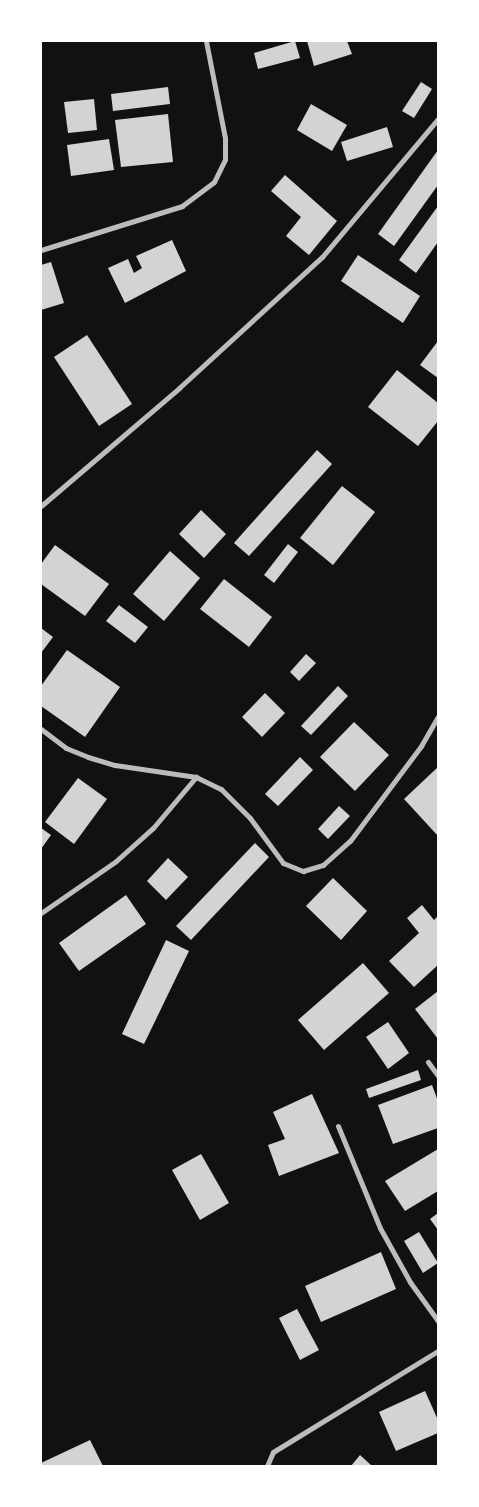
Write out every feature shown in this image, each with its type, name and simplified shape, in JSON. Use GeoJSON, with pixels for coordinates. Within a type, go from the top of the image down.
{"type":"FeatureCollection","features":[{"type":"Feature","properties":{"kind":"street"},"geometry":{"type":"LineString","coordinates":[[41,250],[182,206],[214,182],[225,159],[225,138],[206,41]]}},
{"type":"Feature","properties":{"kind":"street"},"geometry":{"type":"LineString","coordinates":[[41,506],[179,388],[322,257],[438,119]]}},
{"type":"Feature","properties":{"kind":"street"},"geometry":{"type":"LineString","coordinates":[[41,729],[66,748],[88,757],[115,765],[196,777],[220,788],[250,818],[288,867],[304,871],[324,865],[350,841],[421,746],[438,717]]}},
{"type":"Feature","properties":{"kind":"street"},"geometry":{"type":"LineString","coordinates":[[41,913],[116,862],[153,828],[196,777]]}},
{"type":"Feature","properties":{"kind":"street"},"geometry":{"type":"LineString","coordinates":[[428,1062],[438,1076]]}},
{"type":"Feature","properties":{"kind":"street"},"geometry":{"type":"LineString","coordinates":[[338,1126],[380,1228],[410,1282],[438,1321]]}},
{"type":"Feature","properties":{"kind":"street"},"geometry":{"type":"LineString","coordinates":[[267,1466],[272,1452],[438,1352]]}},
{"type":"Feature","properties":{"kind":"building"},"geometry":{"type":"Polygon","coordinates":[[[295,41],[300,58],[258,69],[254,53],[295,41]]]}},
{"type":"Feature","properties":{"kind":"building"},"geometry":{"type":"Polygon","coordinates":[[[307,41],[347,41],[352,54],[314,66],[307,41]]]}},
{"type":"Feature","properties":{"kind":"building"},"geometry":{"type":"Polygon","coordinates":[[[421,82],[432,89],[414,118],[402,111],[421,82]]]}},
{"type":"Feature","properties":{"kind":"building"},"geometry":{"type":"Polygon","coordinates":[[[168,87],[170,104],[113,111],[111,94],[168,87]]]}},
{"type":"Feature","properties":{"kind":"building"},"geometry":{"type":"Polygon","coordinates":[[[94,99],[97,130],[68,133],[64,102],[94,99]]]}},
{"type":"Feature","properties":{"kind":"building"},"geometry":{"type":"Polygon","coordinates":[[[311,104],[347,125],[332,151],[297,130],[311,104]]]}},
{"type":"Feature","properties":{"kind":"building"},"geometry":{"type":"Polygon","coordinates":[[[168,114],[173,162],[121,167],[115,120],[168,114]]]}},
{"type":"Feature","properties":{"kind":"building"},"geometry":{"type":"Polygon","coordinates":[[[387,127],[393,147],[347,161],[341,142],[387,127]]]}},
{"type":"Feature","properties":{"kind":"building"},"geometry":{"type":"Polygon","coordinates":[[[109,139],[114,170],[71,176],[67,145],[109,139]]]}},
{"type":"Feature","properties":{"kind":"building"},"geometry":{"type":"Polygon","coordinates":[[[438,150],[438,185],[394,246],[378,234],[438,150]]]}},
{"type":"Feature","properties":{"kind":"building"},"geometry":{"type":"Polygon","coordinates":[[[285,175],[337,221],[309,255],[286,236],[301,217],[271,191],[285,175]]]}},
{"type":"Feature","properties":{"kind":"building"},"geometry":{"type":"Polygon","coordinates":[[[438,206],[438,242],[416,273],[399,260],[438,206]]]}},
{"type":"Feature","properties":{"kind":"building"},"geometry":{"type":"Polygon","coordinates":[[[172,240],[186,271],[125,303],[108,268],[128,259],[134,273],[142,268],[136,256],[172,240]]]}},
{"type":"Feature","properties":{"kind":"building"},"geometry":{"type":"Polygon","coordinates":[[[358,255],[420,296],[403,323],[341,281],[358,255]]]}},
{"type":"Feature","properties":{"kind":"building"},"geometry":{"type":"Polygon","coordinates":[[[51,262],[64,303],[41,310],[41,265],[51,262]]]}},
{"type":"Feature","properties":{"kind":"building"},"geometry":{"type":"Polygon","coordinates":[[[87,335],[132,404],[99,426],[54,357],[87,335]]]}},
{"type":"Feature","properties":{"kind":"building"},"geometry":{"type":"Polygon","coordinates":[[[438,341],[438,378],[420,365],[438,341]]]}},
{"type":"Feature","properties":{"kind":"building"},"geometry":{"type":"Polygon","coordinates":[[[397,370],[438,403],[438,421],[418,446],[368,407],[397,370]]]}},
{"type":"Feature","properties":{"kind":"building"},"geometry":{"type":"Polygon","coordinates":[[[317,450],[332,464],[249,556],[234,543],[317,450]]]}},
{"type":"Feature","properties":{"kind":"building"},"geometry":{"type":"Polygon","coordinates":[[[342,486],[375,512],[333,565],[300,538],[342,486]]]}},
{"type":"Feature","properties":{"kind":"building"},"geometry":{"type":"Polygon","coordinates":[[[201,510],[226,534],[204,558],[179,534],[201,510]]]}},
{"type":"Feature","properties":{"kind":"building"},"geometry":{"type":"Polygon","coordinates":[[[288,544],[298,552],[274,583],[264,575],[288,544]]]}},
{"type":"Feature","properties":{"kind":"building"},"geometry":{"type":"Polygon","coordinates":[[[55,545],[109,584],[85,616],[41,584],[41,564],[55,545]]]}},
{"type":"Feature","properties":{"kind":"building"},"geometry":{"type":"Polygon","coordinates":[[[170,551],[200,578],[164,621],[133,594],[170,551]]]}},
{"type":"Feature","properties":{"kind":"building"},"geometry":{"type":"Polygon","coordinates":[[[224,579],[272,617],[249,647],[200,609],[224,579]]]}},
{"type":"Feature","properties":{"kind":"building"},"geometry":{"type":"Polygon","coordinates":[[[119,605],[148,627],[135,643],[106,621],[119,605]]]}},
{"type":"Feature","properties":{"kind":"building"},"geometry":{"type":"Polygon","coordinates":[[[41,628],[53,637],[41,653],[41,628]]]}},
{"type":"Feature","properties":{"kind":"building"},"geometry":{"type":"Polygon","coordinates":[[[67,650],[120,687],[85,737],[41,706],[41,686],[67,650]]]}},
{"type":"Feature","properties":{"kind":"building"},"geometry":{"type":"Polygon","coordinates":[[[306,654],[316,663],[299,681],[290,672],[306,654]]]}},
{"type":"Feature","properties":{"kind":"building"},"geometry":{"type":"Polygon","coordinates":[[[338,686],[348,696],[311,735],[301,726],[338,686]]]}},
{"type":"Feature","properties":{"kind":"building"},"geometry":{"type":"Polygon","coordinates":[[[265,693],[285,713],[262,737],[242,717],[265,693]]]}},
{"type":"Feature","properties":{"kind":"building"},"geometry":{"type":"Polygon","coordinates":[[[354,722],[389,755],[355,791],[320,757],[354,722]]]}},
{"type":"Feature","properties":{"kind":"building"},"geometry":{"type":"Polygon","coordinates":[[[300,757],[313,770],[278,806],[265,794],[300,757]]]}},
{"type":"Feature","properties":{"kind":"building"},"geometry":{"type":"Polygon","coordinates":[[[438,767],[438,836],[404,799],[438,767]]]}},
{"type":"Feature","properties":{"kind":"building"},"geometry":{"type":"Polygon","coordinates":[[[78,778],[107,799],[74,844],[45,822],[78,778]]]}},
{"type":"Feature","properties":{"kind":"building"},"geometry":{"type":"Polygon","coordinates":[[[339,806],[350,816],[328,839],[318,829],[339,806]]]}},
{"type":"Feature","properties":{"kind":"building"},"geometry":{"type":"Polygon","coordinates":[[[41,828],[51,835],[41,849],[41,828]]]}},
{"type":"Feature","properties":{"kind":"building"},"geometry":{"type":"Polygon","coordinates":[[[255,843],[269,857],[191,940],[176,926],[255,843]]]}},
{"type":"Feature","properties":{"kind":"building"},"geometry":{"type":"Polygon","coordinates":[[[168,858],[188,877],[166,900],[147,881],[168,858]]]}},
{"type":"Feature","properties":{"kind":"building"},"geometry":{"type":"Polygon","coordinates":[[[333,878],[367,911],[341,940],[306,906],[333,878]]]}},
{"type":"Feature","properties":{"kind":"building"},"geometry":{"type":"Polygon","coordinates":[[[126,895],[146,924],[79,971],[59,943],[126,895]]]}},
{"type":"Feature","properties":{"kind":"building"},"geometry":{"type":"Polygon","coordinates":[[[422,905],[434,920],[438,916],[438,965],[414,987],[389,961],[419,933],[407,918],[422,905]]]}},
{"type":"Feature","properties":{"kind":"building"},"geometry":{"type":"Polygon","coordinates":[[[166,940],[189,951],[144,1044],[122,1034],[166,940]]]}},
{"type":"Feature","properties":{"kind":"building"},"geometry":{"type":"Polygon","coordinates":[[[363,963],[389,993],[324,1050],[298,1020],[363,963]]]}},
{"type":"Feature","properties":{"kind":"building"},"geometry":{"type":"Polygon","coordinates":[[[438,991],[438,1039],[415,1009],[438,991]]]}},
{"type":"Feature","properties":{"kind":"building"},"geometry":{"type":"Polygon","coordinates":[[[388,1022],[409,1053],[388,1069],[366,1037],[388,1022]]]}},
{"type":"Feature","properties":{"kind":"building"},"geometry":{"type":"Polygon","coordinates":[[[418,1070],[421,1080],[369,1098],[366,1089],[418,1070]]]}},
{"type":"Feature","properties":{"kind":"building"},"geometry":{"type":"Polygon","coordinates":[[[432,1085],[438,1101],[438,1128],[393,1144],[378,1105],[432,1085]]]}},
{"type":"Feature","properties":{"kind":"building"},"geometry":{"type":"Polygon","coordinates":[[[312,1094],[339,1153],[279,1176],[268,1145],[285,1139],[273,1112],[312,1094]]]}},
{"type":"Feature","properties":{"kind":"building"},"geometry":{"type":"Polygon","coordinates":[[[438,1149],[438,1191],[405,1211],[385,1181],[438,1149]]]}},
{"type":"Feature","properties":{"kind":"building"},"geometry":{"type":"Polygon","coordinates":[[[201,1154],[229,1203],[200,1220],[172,1170],[201,1154]]]}},
{"type":"Feature","properties":{"kind":"building"},"geometry":{"type":"Polygon","coordinates":[[[438,1213],[438,1230],[430,1219],[438,1213]]]}},
{"type":"Feature","properties":{"kind":"building"},"geometry":{"type":"Polygon","coordinates":[[[419,1232],[438,1263],[423,1273],[404,1241],[419,1232]]]}},
{"type":"Feature","properties":{"kind":"building"},"geometry":{"type":"Polygon","coordinates":[[[381,1252],[396,1289],[321,1322],[305,1286],[381,1252]]]}},
{"type":"Feature","properties":{"kind":"building"},"geometry":{"type":"Polygon","coordinates":[[[297,1309],[319,1350],[300,1360],[279,1318],[297,1309]]]}},
{"type":"Feature","properties":{"kind":"building"},"geometry":{"type":"Polygon","coordinates":[[[425,1391],[438,1420],[438,1433],[396,1451],[379,1412],[425,1391]]]}},
{"type":"Feature","properties":{"kind":"building"},"geometry":{"type":"Polygon","coordinates":[[[90,1440],[103,1466],[41,1466],[41,1463],[90,1440]]]}},
{"type":"Feature","properties":{"kind":"building"},"geometry":{"type":"Polygon","coordinates":[[[360,1455],[372,1466],[351,1466],[360,1455]]]}}]}
